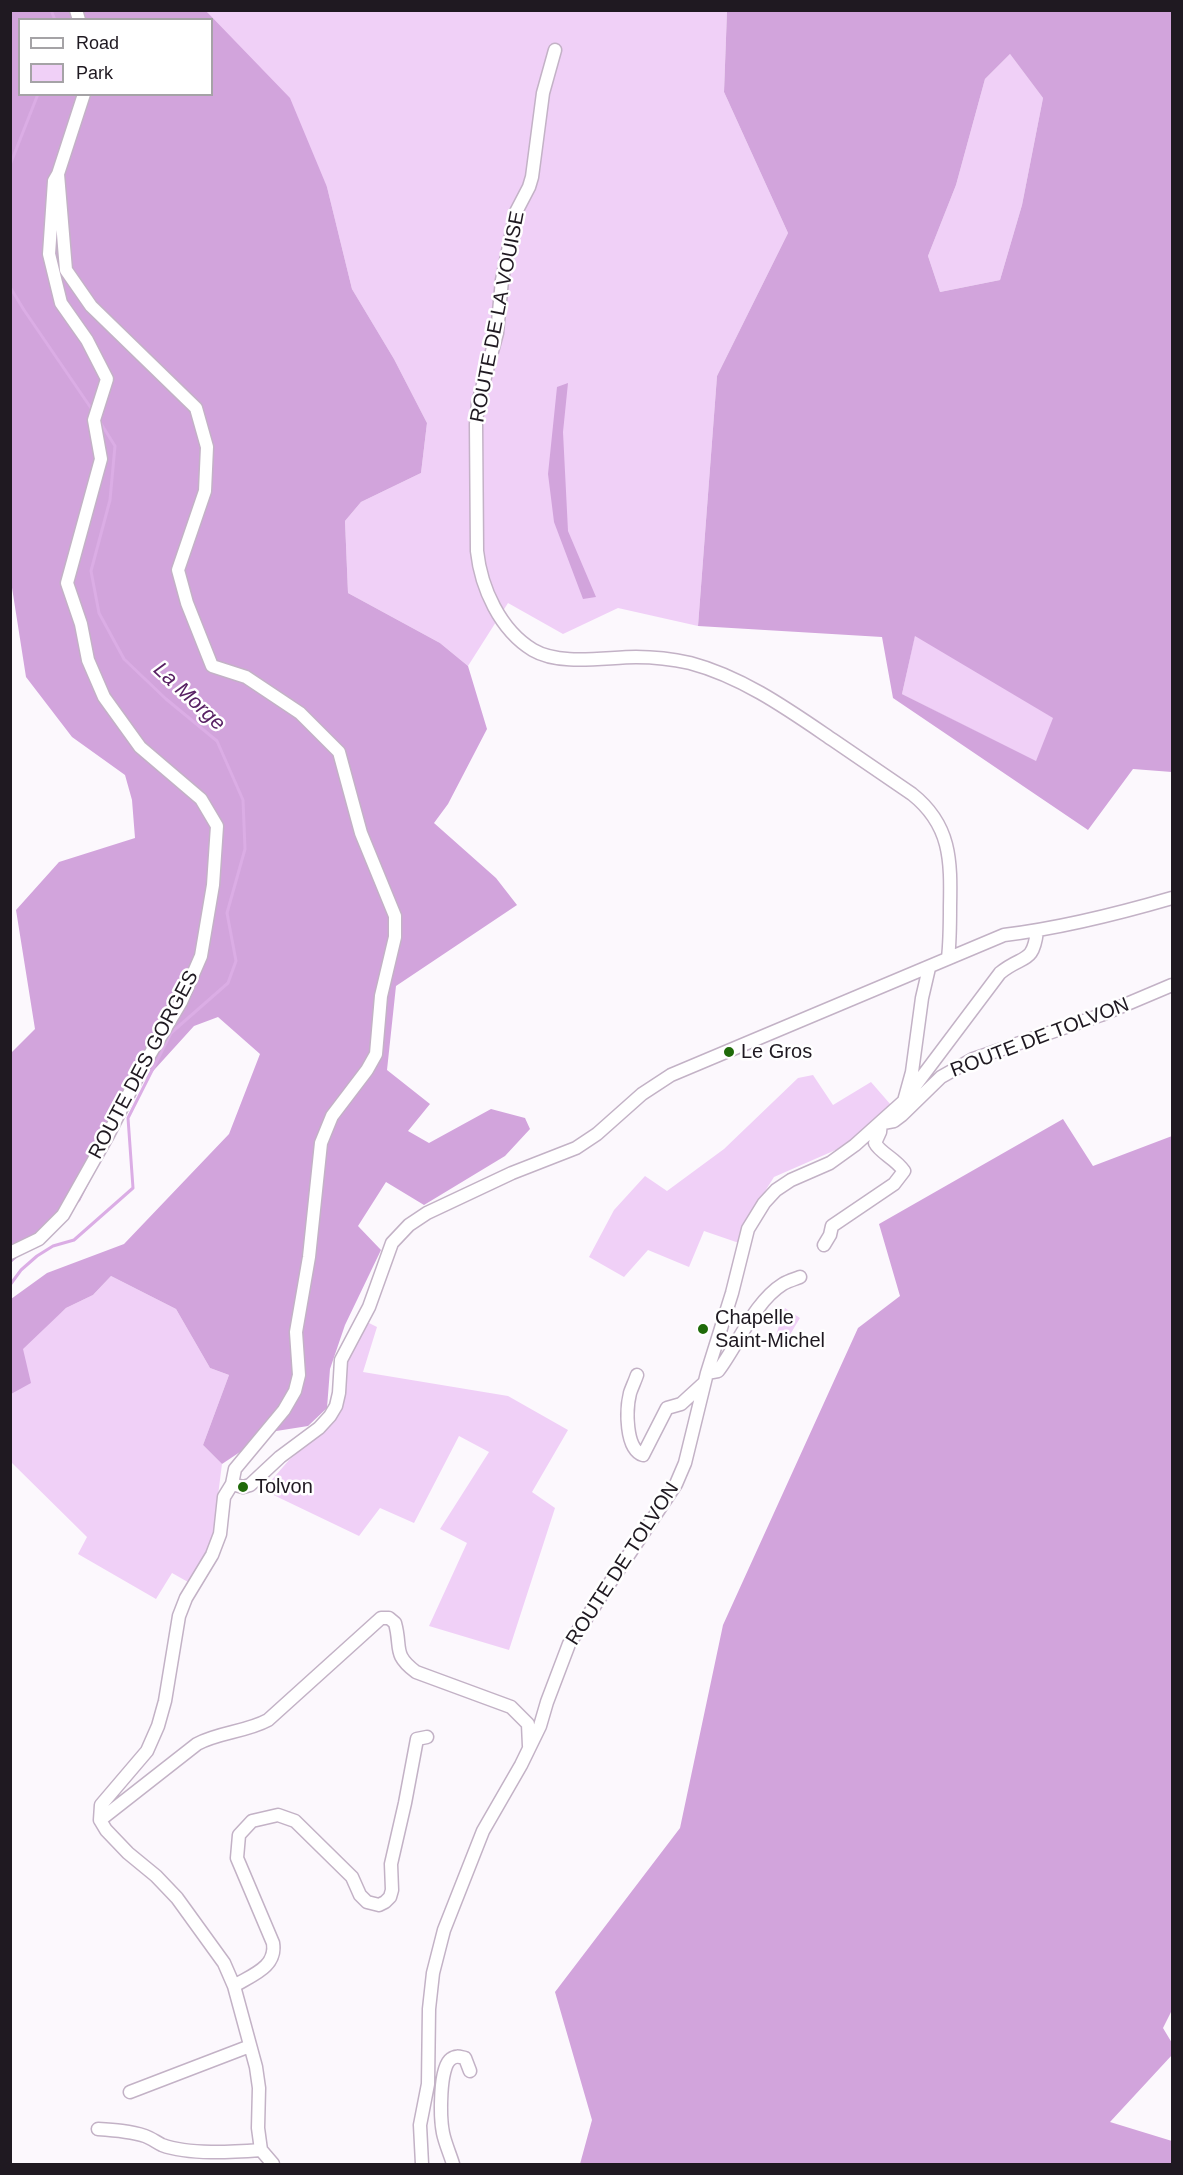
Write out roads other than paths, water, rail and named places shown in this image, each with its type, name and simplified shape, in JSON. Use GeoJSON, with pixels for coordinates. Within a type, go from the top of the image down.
{"type":"FeatureCollection","features":[{"type":"Feature","properties":{"kind":"street","name":"ROUTE DE LA VOUISE"},"geometry":{"type":"LineString","coordinates":[[555,50],[543,93],[532,177],[516,212],[502,280],[497,333],[478,403],[476,424],[477,551],[479,569],[493,605],[522,642],[535,651],[551,657],[567,659],[635,657],[672,660],[705,668],[735,680],[787,708],[912,794],[927,806],[939,824],[947,844],[951,877],[948,958]]}},
{"type":"Feature","properties":{"kind":"street","name":"ROUTE DES GORGES"},"geometry":{"type":"LineString","coordinates":[[10,1253],[39,1239],[63,1215],[108,1135],[143,1066],[181,1002],[201,956],[213,885],[218,826],[201,799],[140,747],[104,697],[88,660],[81,624],[67,583],[102,459],[94,420],[107,379],[87,340],[61,303],[49,254],[54,181],[83,96]]}},
{"type":"Feature","properties":{"kind":"street"},"geometry":{"type":"LineString","coordinates":[[58,174],[66,270],[91,306],[196,408],[207,447],[205,490],[178,570],[187,603],[212,666],[246,677],[300,713],[339,752],[361,833],[395,916],[394,937],[381,996],[376,1053],[367,1070],[332,1116],[321,1143],[309,1257],[296,1332],[299,1375],[295,1391],[284,1410],[235,1469],[232,1484],[224,1497],[220,1534],[212,1555],[186,1598],[179,1616],[165,1701],[158,1726],[147,1751],[101,1805],[100,1820],[106,1830],[177,1898],[224,1963],[234,1986],[257,2075],[258,2128],[261,2150],[273,2164]]}},
{"type":"Feature","properties":{"kind":"street"},"geometry":{"type":"LineString","coordinates":[[232,1484],[243,1487],[250,1485],[280,1457],[319,1428],[330,1416],[336,1406],[339,1393],[341,1360],[369,1307],[392,1244],[408,1225],[427,1213],[512,1173],[576,1148],[597,1134],[642,1094],[671,1075],[929,968],[948,958],[1004,935],[1037,931],[1173,898]]}},
{"type":"Feature","properties":{"kind":"street"},"geometry":{"type":"LineString","coordinates":[[824,1245],[831,1235],[832,1226],[894,1184],[904,1171],[889,1154],[878,1149],[875,1143],[881,1123],[904,1101],[1000,973],[1010,964],[1029,956],[1035,949],[1037,931]]}},
{"type":"Feature","properties":{"kind":"street"},"geometry":{"type":"LineString","coordinates":[[904,1101],[912,1072],[922,998],[929,968]]}},
{"type":"Feature","properties":{"kind":"street","name":"ROUTE DE TOLVON"},"geometry":{"type":"LineString","coordinates":[[422,2164],[420,2125],[428,2084],[429,2009],[433,1973],[444,1930],[483,1831],[540,1726],[569,1644],[676,1484],[732,1293],[748,1229],[764,1203],[776,1190],[791,1180],[830,1163],[881,1123],[894,1121],[940,1077],[973,1059],[1101,1015],[1173,985]]}},
{"type":"Feature","properties":{"kind":"street"},"geometry":{"type":"LineString","coordinates":[[637,1375],[630,1394],[628,1419],[632,1448],[638,1454],[643,1455],[667,1408],[681,1404],[706,1378],[718,1371],[753,1316],[771,1294],[783,1284],[800,1277]]}},
{"type":"Feature","properties":{"kind":"street"},"geometry":{"type":"LineString","coordinates":[[100,1820],[208,1737],[258,1725],[268,1720],[381,1618],[389,1618],[396,1623],[398,1649],[404,1663],[416,1672],[511,1707],[528,1724],[530,1735],[528,1751]]}},
{"type":"Feature","properties":{"kind":"street"},"geometry":{"type":"LineString","coordinates":[[234,1986],[262,1969],[272,1960],[274,1952],[273,1943],[237,1858],[239,1835],[252,1821],[278,1815],[295,1821],[352,1877],[360,1895],[367,1902],[379,1905],[385,1902],[392,1890],[391,1864],[417,1739],[427,1737]]}},
{"type":"Feature","properties":{"kind":"street"},"geometry":{"type":"LineString","coordinates":[[130,2092],[250,2046]]}},
{"type":"Feature","properties":{"kind":"street"},"geometry":{"type":"LineString","coordinates":[[453,2164],[443,2134],[440,2100],[449,2060],[454,2057],[465,2058],[470,2072]]}},
{"type":"Feature","properties":{"kind":"street"},"geometry":{"type":"LineString","coordinates":[[99,2129],[123,2130],[147,2136],[163,2145],[202,2151],[223,2153],[261,2150]]}},
{"type":"Feature","properties":{"kind":"waterway","name":"La Morge"},"geometry":{"type":"LineString","coordinates":[[51,10],[54,18]]}},
{"type":"Feature","properties":{"kind":"waterway","name":"La Morge"},"geometry":{"type":"LineString","coordinates":[[10,165],[37,96]]}},
{"type":"Feature","properties":{"kind":"waterway","name":"La Morge"},"geometry":{"type":"LineString","coordinates":[[10,287],[93,411]]}},
{"type":"Feature","properties":{"kind":"waterway","name":"La Morge"},"geometry":{"type":"LineString","coordinates":[[10,1285],[21,1270],[37,1256],[53,1246],[74,1240],[133,1188],[128,1118],[171,1033],[228,983],[236,961],[227,913],[245,849],[243,800],[217,741],[166,699],[124,659],[99,613],[91,571],[110,500],[115,446],[100,422]]}},
{"type":"Feature","properties":{"kind":"place","name":"Le Gros"},"geometry":{"type":"Point","coordinates":[729,1052]}},
{"type":"Feature","properties":{"kind":"place","name":"Chapelle Saint-Michel"},"geometry":{"type":"Point","coordinates":[703,1329]}},
{"type":"Feature","properties":{"kind":"place","name":"Tolvon"},"geometry":{"type":"Point","coordinates":[243,1487]}}]}
